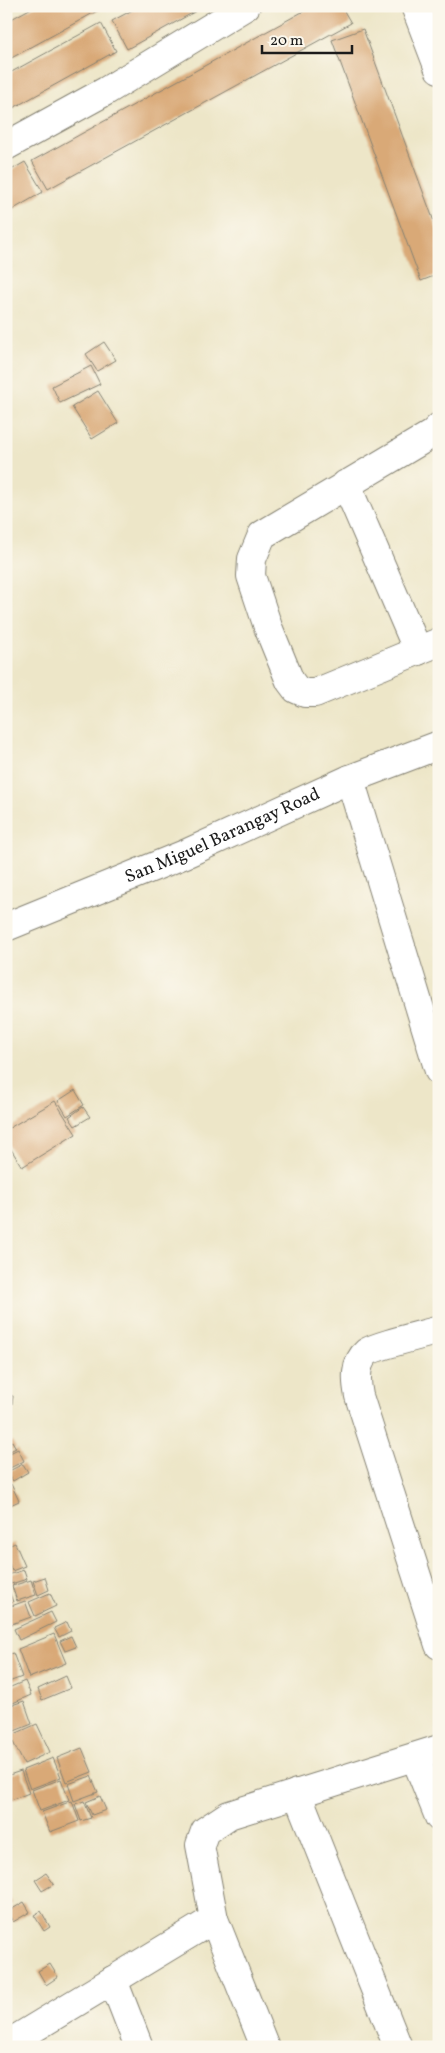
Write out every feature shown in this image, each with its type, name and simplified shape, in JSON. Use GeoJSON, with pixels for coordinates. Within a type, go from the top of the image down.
{"type":"FeatureCollection","features":[{"type":"Feature","properties":{"kind":"street"},"geometry":{"type":"LineString","coordinates":[[6,146],[106,91],[246,6]]}},
{"type":"Feature","properties":{"kind":"street"},"geometry":{"type":"LineString","coordinates":[[415,6],[439,69]]}},
{"type":"Feature","properties":{"kind":"street"},"geometry":{"type":"LineString","coordinates":[[346,484],[428,647],[315,694],[305,693],[296,690],[290,681],[268,627],[251,576],[252,559],[262,534],[346,484],[432,434],[439,427]]}},
{"type":"Feature","properties":{"kind":"street","name":"San Miguel Barangay Road"},"geometry":{"type":"LineString","coordinates":[[6,927],[185,854],[350,779],[439,745]]}},
{"type":"Feature","properties":{"kind":"street"},"geometry":{"type":"LineString","coordinates":[[350,779],[439,1071]]}},
{"type":"Feature","properties":{"kind":"street"},"geometry":{"type":"LineString","coordinates":[[439,1330],[368,1352],[358,1364],[356,1381],[359,1396],[439,1645]]}},
{"type":"Feature","properties":{"kind":"street"},"geometry":{"type":"LineString","coordinates":[[265,2047],[214,1919],[200,1845],[205,1831],[229,1815],[427,1753],[439,1817]]}},
{"type":"Feature","properties":{"kind":"street"},"geometry":{"type":"LineString","coordinates":[[297,1793],[398,2047]]}},
{"type":"Feature","properties":{"kind":"street"},"geometry":{"type":"LineString","coordinates":[[8,2045],[214,1919]]}},
{"type":"Feature","properties":{"kind":"street"},"geometry":{"type":"LineString","coordinates":[[113,1980],[139,2047]]}},
{"type":"Feature","properties":{"kind":"building"},"geometry":{"type":"Polygon","coordinates":[[[35,6],[106,6],[6,61],[6,22],[35,6]]]}},
{"type":"Feature","properties":{"kind":"building"},"geometry":{"type":"Polygon","coordinates":[[[140,6],[205,6],[127,49],[112,21],[140,6]]]}},
{"type":"Feature","properties":{"kind":"building"},"geometry":{"type":"Polygon","coordinates":[[[313,6],[341,6],[351,23],[48,189],[32,161],[313,6]]]}},
{"type":"Feature","properties":{"kind":"building"},"geometry":{"type":"Polygon","coordinates":[[[101,23],[116,51],[6,112],[6,75],[101,23]]]}},
{"type":"Feature","properties":{"kind":"building"},"geometry":{"type":"Polygon","coordinates":[[[363,29],[439,235],[439,274],[421,281],[332,40],[363,29]]]}},
{"type":"Feature","properties":{"kind":"building"},"geometry":{"type":"Polygon","coordinates":[[[25,162],[43,192],[12,210],[6,201],[6,173],[25,162]]]}},
{"type":"Feature","properties":{"kind":"building"},"geometry":{"type":"Polygon","coordinates":[[[104,342],[116,360],[97,371],[86,354],[104,342]]]}},
{"type":"Feature","properties":{"kind":"building"},"geometry":{"type":"Polygon","coordinates":[[[91,366],[100,384],[60,403],[52,386],[91,366]]]}},
{"type":"Feature","properties":{"kind":"building"},"geometry":{"type":"Polygon","coordinates":[[[98,391],[118,423],[92,439],[72,407],[98,391]]]}},
{"type":"Feature","properties":{"kind":"building"},"geometry":{"type":"Polygon","coordinates":[[[75,1090],[84,1105],[67,1116],[58,1101],[75,1090]]]}},
{"type":"Feature","properties":{"kind":"building"},"geometry":{"type":"Polygon","coordinates":[[[55,1101],[76,1134],[22,1167],[6,1141],[6,1130],[55,1101]]]}},
{"type":"Feature","properties":{"kind":"building"},"geometry":{"type":"Polygon","coordinates":[[[83,1107],[90,1117],[75,1126],[69,1117],[83,1107]]]}},
{"type":"Feature","properties":{"kind":"building"},"geometry":{"type":"Polygon","coordinates":[[[6,1395],[13,1396],[12,1404],[6,1403],[6,1395]]]}},
{"type":"Feature","properties":{"kind":"building"},"geometry":{"type":"Polygon","coordinates":[[[12,1441],[16,1448],[6,1453],[6,1444],[12,1441]]]}},
{"type":"Feature","properties":{"kind":"building"},"geometry":{"type":"Polygon","coordinates":[[[18,1449],[24,1461],[6,1470],[6,1455],[18,1449]]]}},
{"type":"Feature","properties":{"kind":"building"},"geometry":{"type":"Polygon","coordinates":[[[23,1464],[28,1472],[13,1481],[7,1472],[23,1464]]]}},
{"type":"Feature","properties":{"kind":"building"},"geometry":{"type":"Polygon","coordinates":[[[11,1484],[19,1501],[6,1507],[6,1486],[11,1484]]]}},
{"type":"Feature","properties":{"kind":"building"},"geometry":{"type":"Polygon","coordinates":[[[15,1543],[25,1566],[12,1571],[6,1557],[6,1547],[15,1543]]]}},
{"type":"Feature","properties":{"kind":"building"},"geometry":{"type":"Polygon","coordinates":[[[24,1570],[27,1579],[11,1584],[8,1575],[24,1570]]]}},
{"type":"Feature","properties":{"kind":"building"},"geometry":{"type":"Polygon","coordinates":[[[45,1577],[49,1590],[38,1595],[33,1581],[45,1577]]]}},
{"type":"Feature","properties":{"kind":"building"},"geometry":{"type":"Polygon","coordinates":[[[31,1580],[36,1595],[17,1601],[12,1586],[31,1580]]]}},
{"type":"Feature","properties":{"kind":"building"},"geometry":{"type":"Polygon","coordinates":[[[8,1589],[13,1602],[6,1605],[6,1590],[8,1589]]]}},
{"type":"Feature","properties":{"kind":"building"},"geometry":{"type":"Polygon","coordinates":[[[50,1593],[56,1606],[35,1616],[29,1602],[50,1593]]]}},
{"type":"Feature","properties":{"kind":"building"},"geometry":{"type":"Polygon","coordinates":[[[25,1601],[31,1617],[6,1626],[6,1608],[25,1601]]]}},
{"type":"Feature","properties":{"kind":"building"},"geometry":{"type":"Polygon","coordinates":[[[51,1612],[56,1622],[19,1640],[14,1629],[51,1612]]]}},
{"type":"Feature","properties":{"kind":"building"},"geometry":{"type":"Polygon","coordinates":[[[67,1622],[71,1631],[59,1637],[54,1628],[67,1622]]]}},
{"type":"Feature","properties":{"kind":"building"},"geometry":{"type":"Polygon","coordinates":[[[54,1634],[66,1663],[29,1678],[18,1649],[54,1634]]]}},
{"type":"Feature","properties":{"kind":"building"},"geometry":{"type":"Polygon","coordinates":[[[71,1636],[76,1647],[65,1651],[60,1641],[71,1636]]]}},
{"type":"Feature","properties":{"kind":"building"},"geometry":{"type":"Polygon","coordinates":[[[13,1653],[22,1677],[6,1683],[6,1655],[13,1653]]]}},
{"type":"Feature","properties":{"kind":"building"},"geometry":{"type":"Polygon","coordinates":[[[66,1676],[71,1688],[42,1700],[38,1689],[66,1676]]]}},
{"type":"Feature","properties":{"kind":"building"},"geometry":{"type":"Polygon","coordinates":[[[25,1681],[31,1695],[6,1706],[6,1689],[25,1681]]]}},
{"type":"Feature","properties":{"kind":"building"},"geometry":{"type":"Polygon","coordinates":[[[24,1701],[32,1724],[12,1732],[6,1716],[6,1707],[24,1701]]]}},
{"type":"Feature","properties":{"kind":"building"},"geometry":{"type":"Polygon","coordinates":[[[37,1724],[50,1752],[24,1764],[10,1736],[37,1724]]]}},
{"type":"Feature","properties":{"kind":"building"},"geometry":{"type":"Polygon","coordinates":[[[82,1748],[92,1772],[66,1782],[57,1758],[82,1748]]]}},
{"type":"Feature","properties":{"kind":"building"},"geometry":{"type":"Polygon","coordinates":[[[53,1758],[61,1777],[30,1789],[23,1770],[53,1758]]]}},
{"type":"Feature","properties":{"kind":"building"},"geometry":{"type":"Polygon","coordinates":[[[21,1771],[29,1793],[11,1800],[6,1788],[6,1776],[21,1771]]]}},
{"type":"Feature","properties":{"kind":"building"},"geometry":{"type":"Polygon","coordinates":[[[91,1776],[98,1792],[74,1801],[68,1784],[91,1776]]]}},
{"type":"Feature","properties":{"kind":"building"},"geometry":{"type":"Polygon","coordinates":[[[61,1779],[69,1800],[40,1811],[32,1790],[61,1779]]]}},
{"type":"Feature","properties":{"kind":"building"},"geometry":{"type":"Polygon","coordinates":[[[100,1796],[106,1810],[92,1815],[86,1802],[100,1796]]]}},
{"type":"Feature","properties":{"kind":"building"},"geometry":{"type":"Polygon","coordinates":[[[72,1801],[79,1821],[50,1832],[42,1812],[72,1801]]]}},
{"type":"Feature","properties":{"kind":"building"},"geometry":{"type":"Polygon","coordinates":[[[84,1801],[91,1818],[81,1821],[75,1804],[84,1801]]]}},
{"type":"Feature","properties":{"kind":"building"},"geometry":{"type":"Polygon","coordinates":[[[46,1873],[54,1884],[42,1891],[35,1880],[46,1873]]]}},
{"type":"Feature","properties":{"kind":"building"},"geometry":{"type":"Polygon","coordinates":[[[6,1892],[12,1903],[6,1906],[6,1892]]]}},
{"type":"Feature","properties":{"kind":"building"},"geometry":{"type":"Polygon","coordinates":[[[24,1902],[30,1912],[13,1922],[7,1912],[24,1902]]]}},
{"type":"Feature","properties":{"kind":"building"},"geometry":{"type":"Polygon","coordinates":[[[41,1911],[50,1927],[44,1931],[34,1915],[41,1911]]]}},
{"type":"Feature","properties":{"kind":"building"},"geometry":{"type":"Polygon","coordinates":[[[50,1964],[58,1977],[46,1985],[38,1971],[50,1964]]]}}]}
